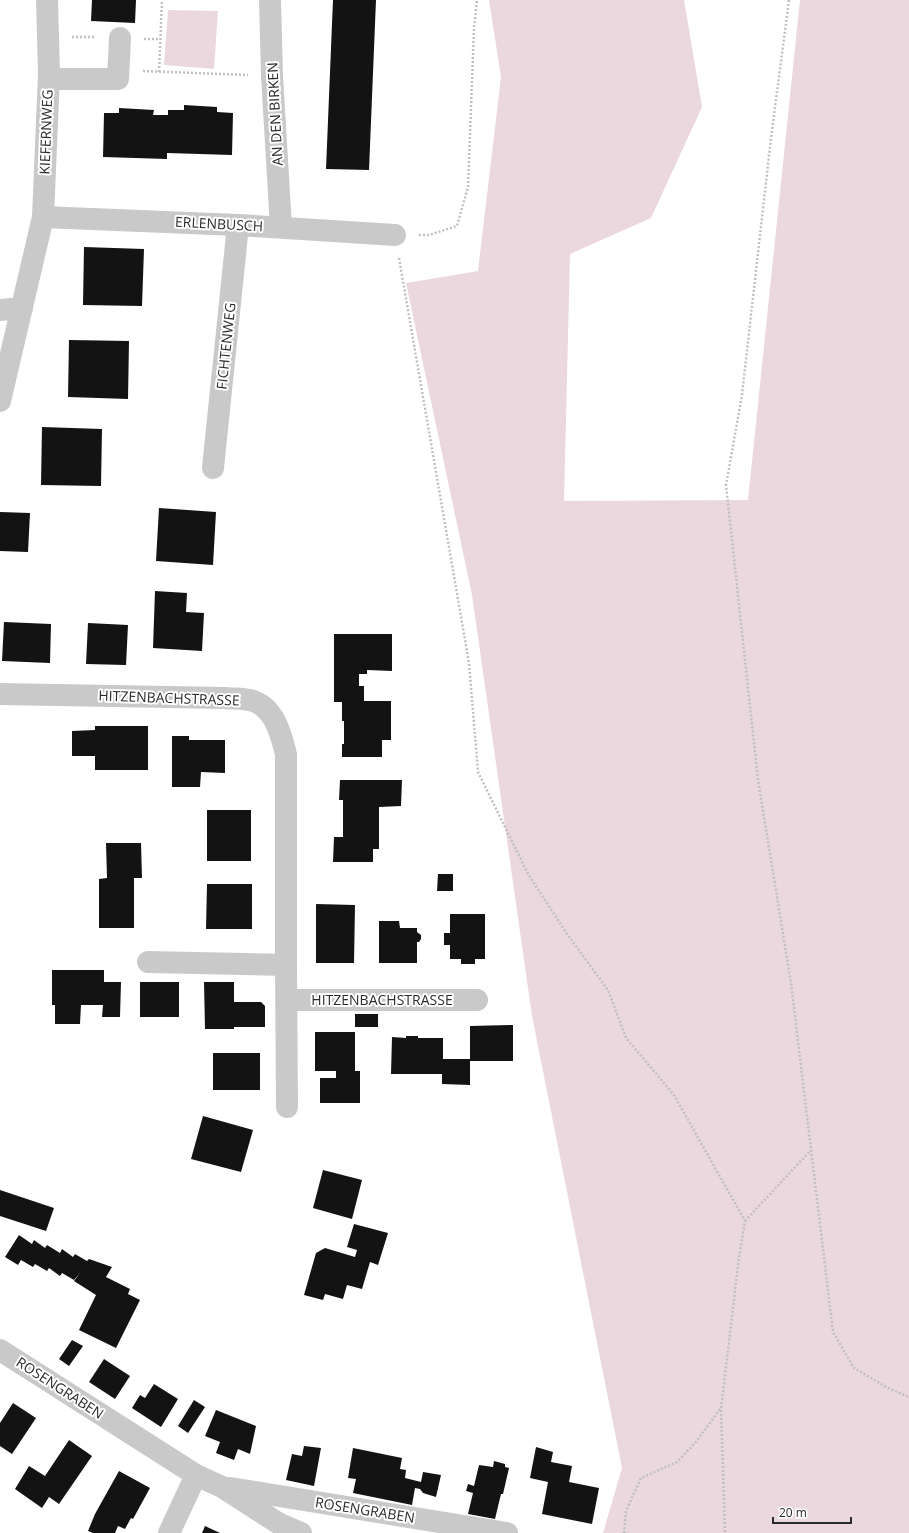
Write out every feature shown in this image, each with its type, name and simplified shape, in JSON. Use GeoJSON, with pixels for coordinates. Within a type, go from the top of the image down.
{"type":"FeatureCollection","features":[{"type":"Feature","properties":{"kind":"street","name":"KIEFERNWEG"},"geometry":{"type":"LineString","coordinates":[[0,401],[43,217],[49,79],[47,0]]}},
{"type":"Feature","properties":{"kind":"street","name":"AN DEN BIRKEN"},"geometry":{"type":"LineString","coordinates":[[270,0],[272,76],[281,227]]}},
{"type":"Feature","properties":{"kind":"street"},"geometry":{"type":"LineString","coordinates":[[49,79],[118,79],[120,38]]}},
{"type":"Feature","properties":{"kind":"street","name":"ERLENBUSCH"},"geometry":{"type":"LineString","coordinates":[[43,217],[281,227],[395,235]]}},
{"type":"Feature","properties":{"kind":"street","name":"FICHTENWEG"},"geometry":{"type":"LineString","coordinates":[[213,468],[238,225]]}},
{"type":"Feature","properties":{"kind":"street"},"geometry":{"type":"LineString","coordinates":[[0,310],[22,308]]}},
{"type":"Feature","properties":{"kind":"street","name":"HITZENBACHSTRASSE"},"geometry":{"type":"LineString","coordinates":[[0,694],[225,698],[253,700],[265,708],[278,726],[286,754],[287,1107]]}},
{"type":"Feature","properties":{"kind":"street"},"geometry":{"type":"LineString","coordinates":[[148,962],[286,965]]}},
{"type":"Feature","properties":{"kind":"street","name":"HITZENBACHSTRASSE"},"geometry":{"type":"LineString","coordinates":[[287,1000],[477,1000]]}},
{"type":"Feature","properties":{"kind":"street","name":"ROSENGRABEN"},"geometry":{"type":"LineString","coordinates":[[0,1350],[196,1475],[222,1487],[278,1523],[301,1533]]}},
{"type":"Feature","properties":{"kind":"street"},"geometry":{"type":"LineString","coordinates":[[169,1533],[196,1475]]}},
{"type":"Feature","properties":{"kind":"street","name":"ROSENGRABEN"},"geometry":{"type":"LineString","coordinates":[[222,1487],[507,1533]]}},
{"type":"Feature","properties":{"kind":"path"},"geometry":{"type":"LineString","coordinates":[[159,72],[162,0]]}},
{"type":"Feature","properties":{"kind":"path"},"geometry":{"type":"LineString","coordinates":[[477,0],[474,28],[468,186],[457,226],[429,235],[395,235],[469,662],[478,772],[528,874],[567,934],[608,990],[626,1038],[674,1095],[745,1221]]}},
{"type":"Feature","properties":{"kind":"path"},"geometry":{"type":"LineString","coordinates":[[789,0],[770,145],[742,396],[726,485],[758,780],[792,983],[833,1332],[854,1368],[888,1388],[909,1397]]}},
{"type":"Feature","properties":{"kind":"path"},"geometry":{"type":"LineString","coordinates":[[118,70],[272,76]]}},
{"type":"Feature","properties":{"kind":"path"},"geometry":{"type":"LineString","coordinates":[[725,1533],[721,1409],[738,1256],[745,1221],[812,1150]]}},
{"type":"Feature","properties":{"kind":"path"},"geometry":{"type":"LineString","coordinates":[[624,1533],[626,1511],[641,1478],[677,1462],[696,1442],[721,1409]]}},
{"type":"Feature","properties":{"kind":"shaded area"},"geometry":{"type":"Polygon","coordinates":[[[489,0],[684,0],[702,107],[651,218],[570,254],[564,501],[748,500],[800,0],[909,0],[909,1533],[603,1533],[622,1468],[532,1016],[472,595],[406,283],[478,271],[501,77],[489,0]]]}},
{"type":"Feature","properties":{"kind":"shaded area"},"geometry":{"type":"Polygon","coordinates":[[[168,10],[218,11],[214,69],[164,65],[168,10]]]}},
{"type":"Feature","properties":{"kind":"building"},"geometry":{"type":"Polygon","coordinates":[[[92,0],[136,0],[135,23],[91,21],[92,0]]]}},
{"type":"Feature","properties":{"kind":"building"},"geometry":{"type":"Polygon","coordinates":[[[333,0],[376,0],[369,170],[326,169],[333,0]]]}},
{"type":"Feature","properties":{"kind":"building"},"geometry":{"type":"Polygon","coordinates":[[[184,105],[217,107],[217,112],[233,113],[232,155],[167,153],[167,159],[103,157],[104,113],[119,113],[119,108],[154,110],[153,115],[168,115],[168,110],[184,110],[184,105]]]}},
{"type":"Feature","properties":{"kind":"building"},"geometry":{"type":"Polygon","coordinates":[[[84,247],[144,249],[142,306],[83,305],[84,247]]]}},
{"type":"Feature","properties":{"kind":"building"},"geometry":{"type":"Polygon","coordinates":[[[69,340],[129,341],[128,399],[68,397],[69,340]]]}},
{"type":"Feature","properties":{"kind":"building"},"geometry":{"type":"Polygon","coordinates":[[[42,427],[102,429],[101,486],[41,485],[42,427]]]}},
{"type":"Feature","properties":{"kind":"building"},"geometry":{"type":"Polygon","coordinates":[[[159,508],[216,512],[213,565],[156,561],[159,508]]]}},
{"type":"Feature","properties":{"kind":"building"},"geometry":{"type":"Polygon","coordinates":[[[0,512],[30,513],[28,552],[0,551],[0,512]]]}},
{"type":"Feature","properties":{"kind":"building"},"geometry":{"type":"Polygon","coordinates":[[[155,591],[187,593],[186,612],[204,613],[202,651],[153,648],[155,591]]]}},
{"type":"Feature","properties":{"kind":"building"},"geometry":{"type":"Polygon","coordinates":[[[4,622],[51,624],[50,663],[2,661],[4,622]]]}},
{"type":"Feature","properties":{"kind":"building"},"geometry":{"type":"Polygon","coordinates":[[[88,623],[128,625],[126,665],[86,664],[88,623]]]}},
{"type":"Feature","properties":{"kind":"building"},"geometry":{"type":"Polygon","coordinates":[[[334,634],[392,634],[392,671],[367,670],[367,674],[359,674],[359,686],[364,686],[364,701],[391,701],[391,740],[382,740],[382,757],[342,757],[342,744],[344,744],[344,721],[342,721],[342,702],[334,702],[334,634]]]}},
{"type":"Feature","properties":{"kind":"building"},"geometry":{"type":"Polygon","coordinates":[[[95,726],[148,726],[148,770],[95,770],[95,756],[72,756],[72,731],[95,730],[95,726]]]}},
{"type":"Feature","properties":{"kind":"building"},"geometry":{"type":"Polygon","coordinates":[[[172,736],[189,736],[189,740],[225,740],[225,773],[201,772],[200,787],[172,787],[172,736]]]}},
{"type":"Feature","properties":{"kind":"building"},"geometry":{"type":"Polygon","coordinates":[[[340,780],[402,780],[401,806],[379,807],[379,849],[373,849],[373,862],[333,862],[334,837],[343,837],[343,800],[339,800],[340,780]]]}},
{"type":"Feature","properties":{"kind":"building"},"geometry":{"type":"Polygon","coordinates":[[[207,810],[251,810],[251,861],[207,861],[207,810]]]}},
{"type":"Feature","properties":{"kind":"building"},"geometry":{"type":"Polygon","coordinates":[[[106,843],[141,843],[142,878],[134,878],[134,928],[99,928],[99,879],[107,878],[106,843]]]}},
{"type":"Feature","properties":{"kind":"building"},"geometry":{"type":"Polygon","coordinates":[[[438,874],[453,874],[453,891],[437,891],[438,874]]]}},
{"type":"Feature","properties":{"kind":"building"},"geometry":{"type":"Polygon","coordinates":[[[207,884],[252,884],[252,929],[206,929],[207,884]]]}},
{"type":"Feature","properties":{"kind":"building"},"geometry":{"type":"Polygon","coordinates":[[[316,904],[355,905],[354,963],[316,963],[316,904]]]}},
{"type":"Feature","properties":{"kind":"building"},"geometry":{"type":"Polygon","coordinates":[[[450,914],[485,914],[485,959],[475,959],[475,964],[461,964],[461,959],[450,959],[450,945],[444,945],[444,933],[450,933],[450,914]]]}},
{"type":"Feature","properties":{"kind":"building"},"geometry":{"type":"Polygon","coordinates":[[[379,921],[399,921],[400,928],[417,928],[417,932],[421,935],[421,939],[417,942],[417,963],[379,963],[379,921]]]}},
{"type":"Feature","properties":{"kind":"building"},"geometry":{"type":"Polygon","coordinates":[[[52,970],[104,970],[104,982],[121,982],[120,1017],[102,1017],[103,1005],[81,1005],[80,1024],[55,1024],[55,1005],[52,1005],[52,970]]]}},
{"type":"Feature","properties":{"kind":"building"},"geometry":{"type":"Polygon","coordinates":[[[140,982],[179,982],[179,1017],[140,1017],[140,982]]]}},
{"type":"Feature","properties":{"kind":"building"},"geometry":{"type":"Polygon","coordinates":[[[204,982],[234,982],[234,1002],[261,1002],[265,1006],[265,1027],[205,1029],[204,982]]]}},
{"type":"Feature","properties":{"kind":"building"},"geometry":{"type":"Polygon","coordinates":[[[355,1014],[378,1014],[378,1027],[355,1027],[355,1014]]]}},
{"type":"Feature","properties":{"kind":"building"},"geometry":{"type":"Polygon","coordinates":[[[513,1025],[513,1061],[470,1061],[470,1085],[442,1084],[442,1074],[391,1074],[392,1037],[406,1038],[406,1036],[418,1036],[418,1038],[443,1038],[443,1059],[470,1059],[470,1026],[513,1025]]]}},
{"type":"Feature","properties":{"kind":"building"},"geometry":{"type":"Polygon","coordinates":[[[315,1032],[355,1032],[355,1071],[360,1071],[360,1103],[320,1103],[320,1078],[336,1078],[336,1071],[315,1071],[315,1032]]]}},
{"type":"Feature","properties":{"kind":"building"},"geometry":{"type":"Polygon","coordinates":[[[213,1053],[260,1053],[260,1090],[213,1090],[213,1053]]]}},
{"type":"Feature","properties":{"kind":"building"},"geometry":{"type":"Polygon","coordinates":[[[203,1116],[253,1130],[241,1172],[191,1159],[203,1116]]]}},
{"type":"Feature","properties":{"kind":"building"},"geometry":{"type":"Polygon","coordinates":[[[323,1170],[362,1180],[352,1219],[313,1208],[323,1170]]]}},
{"type":"Feature","properties":{"kind":"building"},"geometry":{"type":"Polygon","coordinates":[[[0,1190],[54,1208],[46,1231],[0,1216],[0,1190]]]}},
{"type":"Feature","properties":{"kind":"building"},"geometry":{"type":"Polygon","coordinates":[[[354,1224],[388,1233],[378,1265],[370,1262],[362,1289],[347,1285],[343,1299],[325,1294],[323,1300],[304,1295],[316,1253],[325,1248],[355,1257],[357,1250],[347,1247],[354,1224]]]}},
{"type":"Feature","properties":{"kind":"building"},"geometry":{"type":"Polygon","coordinates":[[[19,1235],[32,1244],[34,1240],[45,1248],[47,1245],[60,1253],[62,1249],[73,1257],[75,1254],[87,1261],[89,1259],[112,1267],[106,1277],[130,1289],[128,1294],[140,1300],[116,1348],[79,1330],[96,1295],[74,1281],[80,1273],[74,1280],[62,1273],[60,1276],[49,1268],[47,1271],[35,1264],[33,1267],[21,1260],[18,1265],[5,1257],[19,1235]]]}},
{"type":"Feature","properties":{"kind":"building"},"geometry":{"type":"Polygon","coordinates":[[[72,1340],[83,1346],[69,1366],[59,1359],[72,1340]]]}},
{"type":"Feature","properties":{"kind":"building"},"geometry":{"type":"Polygon","coordinates":[[[104,1359],[130,1376],[115,1399],[89,1382],[104,1359]]]}},
{"type":"Feature","properties":{"kind":"building"},"geometry":{"type":"Polygon","coordinates":[[[154,1384],[178,1399],[161,1427],[132,1408],[140,1395],[145,1398],[154,1384]]]}},
{"type":"Feature","properties":{"kind":"building"},"geometry":{"type":"Polygon","coordinates":[[[194,1400],[205,1407],[188,1433],[178,1426],[194,1400]]]}},
{"type":"Feature","properties":{"kind":"building"},"geometry":{"type":"Polygon","coordinates":[[[13,1403],[36,1418],[12,1454],[0,1446],[0,1423],[13,1403]]]}},
{"type":"Feature","properties":{"kind":"building"},"geometry":{"type":"Polygon","coordinates":[[[216,1410],[256,1426],[250,1454],[238,1449],[234,1460],[216,1453],[220,1442],[205,1436],[216,1410]]]}},
{"type":"Feature","properties":{"kind":"building"},"geometry":{"type":"Polygon","coordinates":[[[69,1440],[92,1456],[59,1504],[49,1497],[42,1508],[15,1489],[29,1466],[45,1476],[69,1440]]]}},
{"type":"Feature","properties":{"kind":"building"},"geometry":{"type":"Polygon","coordinates":[[[304,1446],[321,1448],[314,1486],[286,1480],[292,1454],[302,1456],[304,1446]]]}},
{"type":"Feature","properties":{"kind":"building"},"geometry":{"type":"Polygon","coordinates":[[[536,1447],[553,1452],[551,1462],[572,1466],[569,1482],[599,1488],[592,1524],[542,1514],[548,1482],[530,1478],[536,1447]]]}},
{"type":"Feature","properties":{"kind":"building"},"geometry":{"type":"Polygon","coordinates":[[[353,1448],[402,1458],[400,1469],[406,1470],[405,1478],[421,1482],[423,1472],[441,1475],[436,1497],[423,1493],[420,1489],[415,1488],[412,1505],[353,1493],[356,1479],[348,1478],[353,1448]]]}},
{"type":"Feature","properties":{"kind":"building"},"geometry":{"type":"Polygon","coordinates":[[[494,1461],[505,1464],[505,1467],[509,1468],[495,1519],[468,1514],[473,1493],[466,1491],[468,1484],[474,1486],[479,1465],[493,1467],[494,1461]]]}},
{"type":"Feature","properties":{"kind":"building"},"geometry":{"type":"Polygon","coordinates":[[[119,1471],[150,1488],[133,1519],[131,1518],[125,1529],[118,1526],[115,1533],[93,1533],[88,1531],[95,1514],[119,1471]]]}},
{"type":"Feature","properties":{"kind":"building"},"geometry":{"type":"Polygon","coordinates":[[[205,1526],[220,1533],[202,1533],[205,1526]]]}}]}
